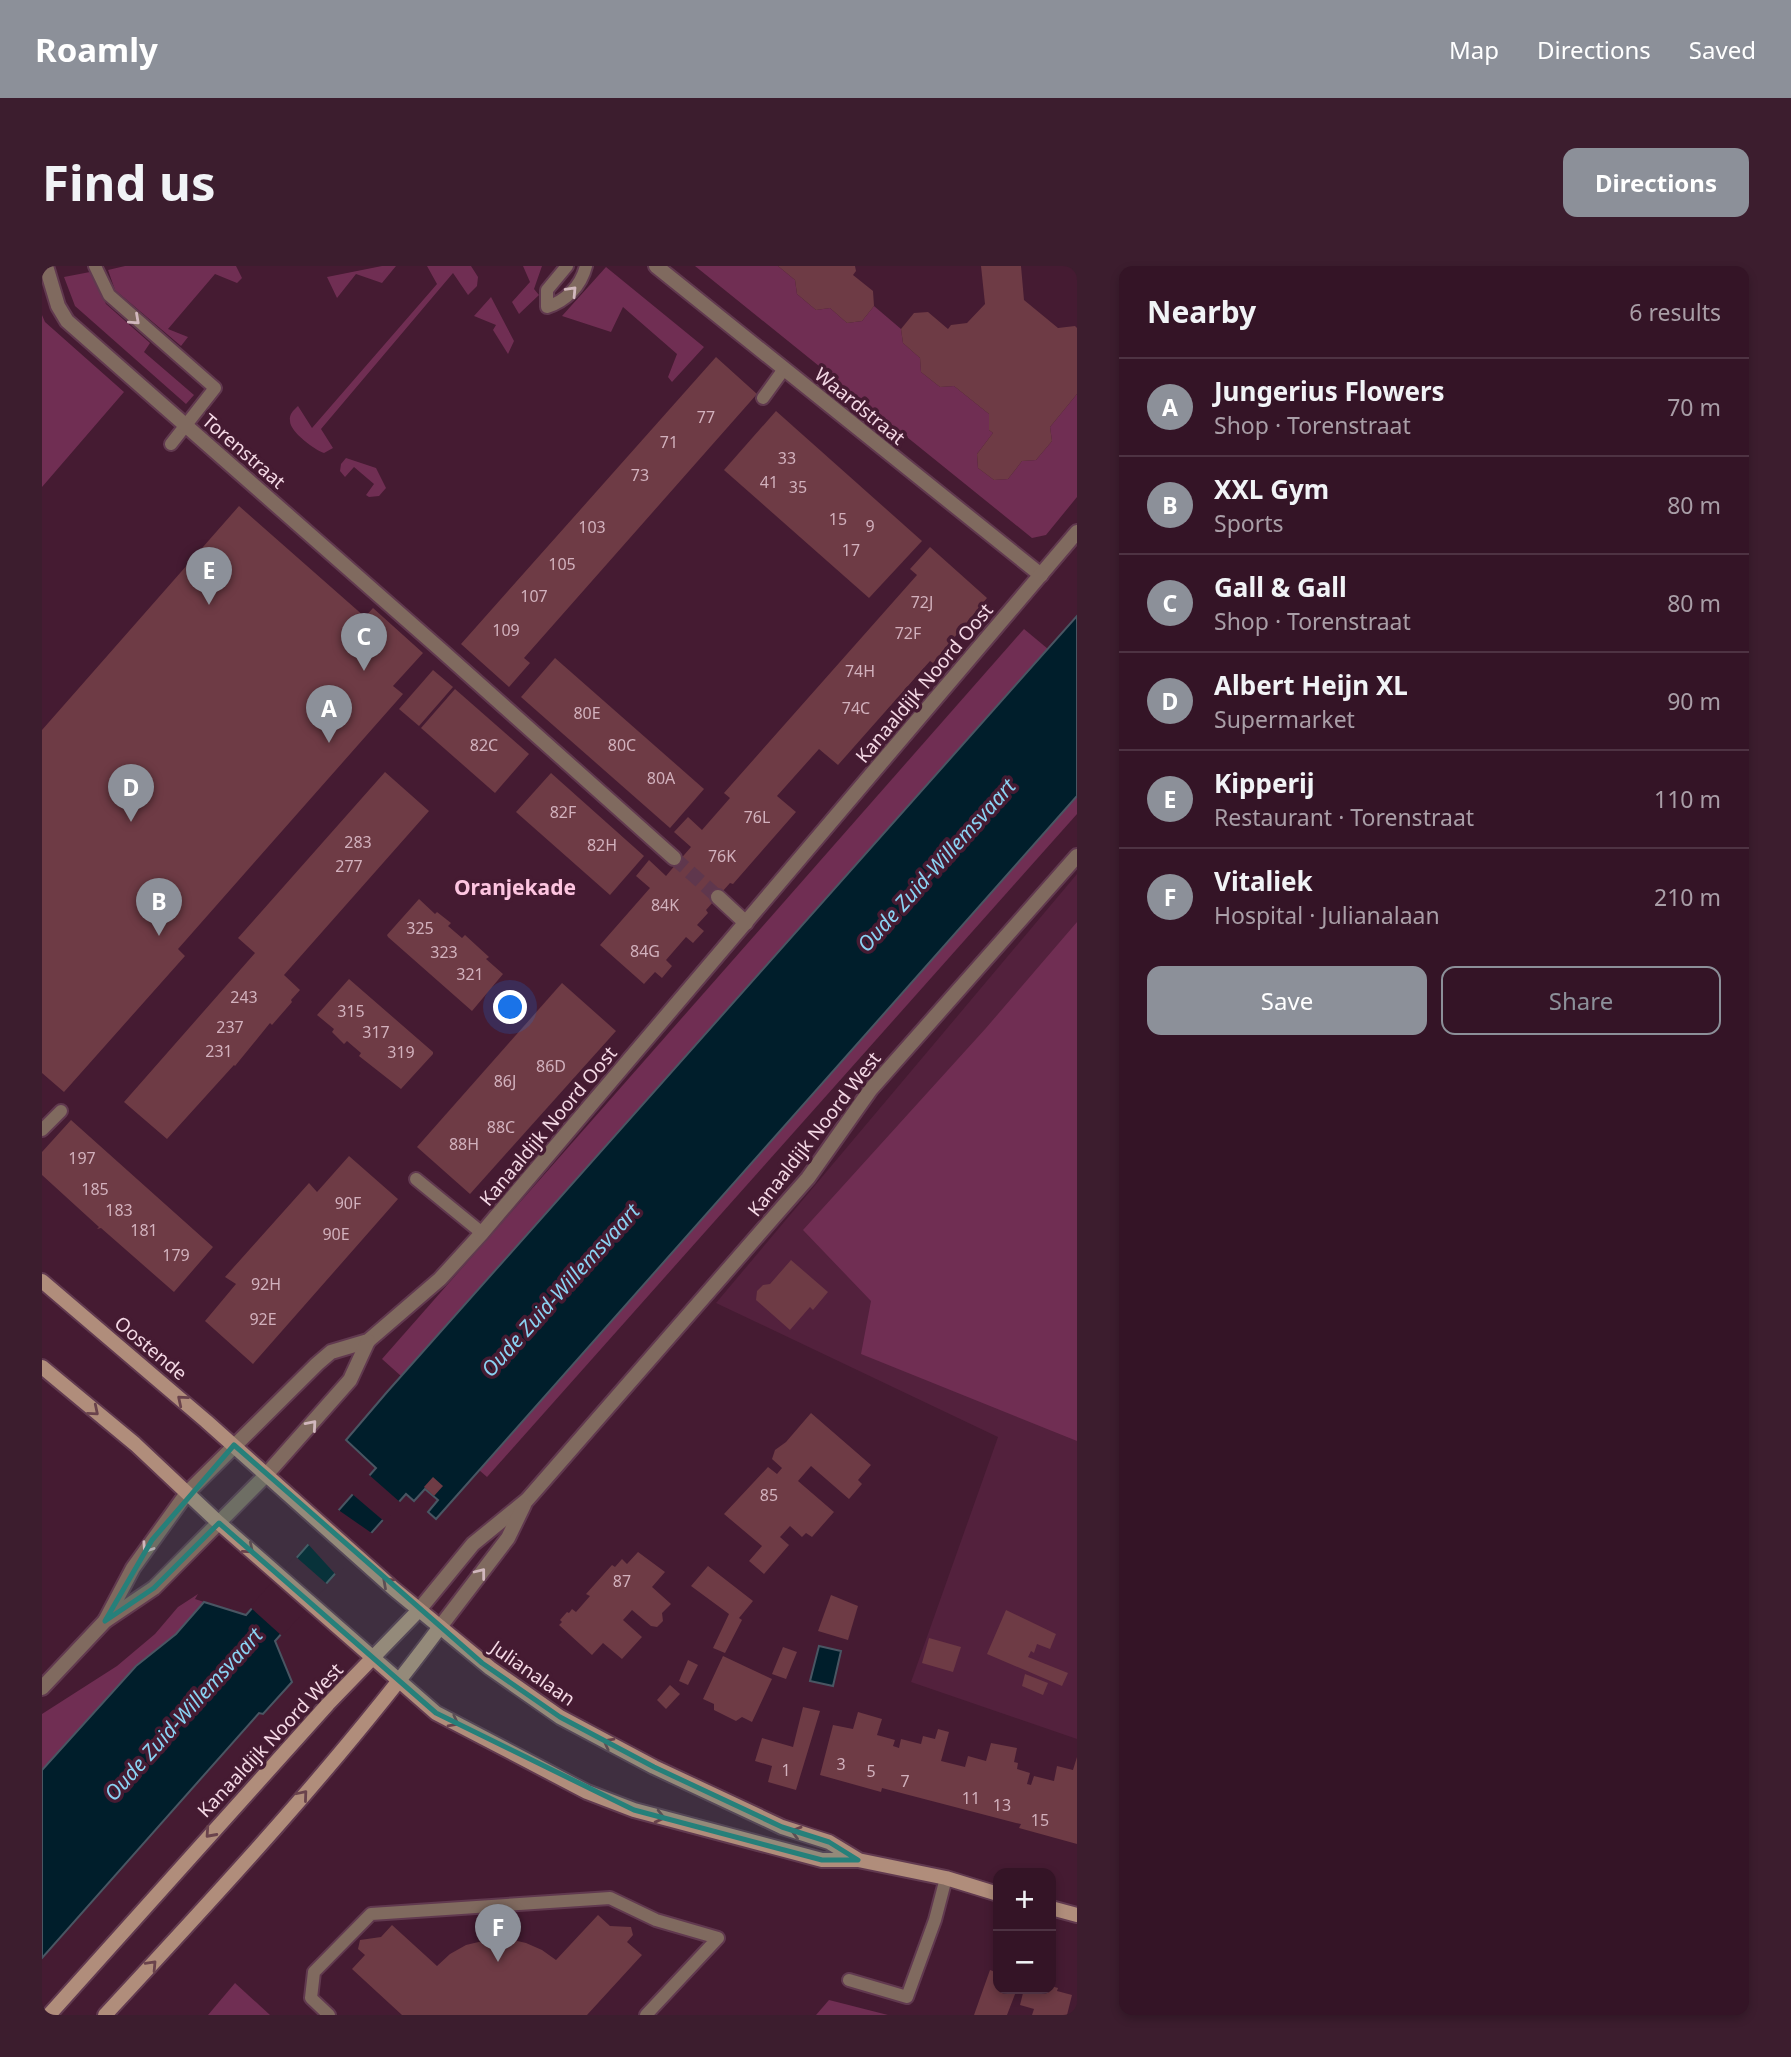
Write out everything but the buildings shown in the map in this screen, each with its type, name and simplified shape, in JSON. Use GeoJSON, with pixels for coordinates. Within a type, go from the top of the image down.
{"type":"FeatureCollection","features":[{"type":"Feature","properties":{"kind":"main road","name":"Oostende"},"geometry":{"type":"LineString","coordinates":[[42,1281],[234,1445]]}},
{"type":"Feature","properties":{"kind":"main road"},"geometry":{"type":"LineString","coordinates":[[42,1367],[135,1444],[219,1523]]}},
{"type":"Feature","properties":{"kind":"main road","name":"Julianalaan"},"geometry":{"type":"LineString","coordinates":[[234,1445],[419,1610],[490,1668],[560,1717],[653,1767],[782,1827],[829,1842],[858,1860]]}},
{"type":"Feature","properties":{"kind":"main road","name":"Julianalaan"},"geometry":{"type":"LineString","coordinates":[[219,1523],[436,1713],[587,1792],[622,1806],[822,1860],[858,1860],[946,1878],[993,1892]]}},
{"type":"Feature","properties":{"kind":"main road","name":"Kanaaldijk Noord West"},"geometry":{"type":"LineString","coordinates":[[49,2015],[213,1829],[419,1610]]}},
{"type":"Feature","properties":{"kind":"main road","name":"Kanaaldijk Noord West"},"geometry":{"type":"LineString","coordinates":[[105,2015],[247,1861],[400,1681],[440,1627]]}},
{"type":"Feature","properties":{"kind":"main road"},"geometry":{"type":"LineString","coordinates":[[1056,1910],[1077,1916]]}},
{"type":"Feature","properties":{"kind":"street","name":"Torenstraat"},"geometry":{"type":"LineString","coordinates":[[46,266],[58,306],[67,321],[674,858]]}},
{"type":"Feature","properties":{"kind":"street","name":"Waardstraat"},"geometry":{"type":"LineString","coordinates":[[656,266],[1041,575]]}},
{"type":"Feature","properties":{"kind":"street","name":"Kanaaldijk Noord Oost"},"geometry":{"type":"LineString","coordinates":[[105,1621],[133,1568],[187,1493],[284,1395],[331,1352],[368,1341],[440,1279],[482,1233],[1077,532]]}},
{"type":"Feature","properties":{"kind":"street","name":"Kanaaldijk Noord West"},"geometry":{"type":"LineString","coordinates":[[419,1610],[472,1545],[527,1500],[808,1178],[872,1089],[1077,856]]}},
{"type":"Feature","properties":{"kind":"street"},"geometry":{"type":"LineString","coordinates":[[718,897],[746,923]]}},
{"type":"Feature","properties":{"kind":"street","name":"Kanaaldijk Noord Oost"},"geometry":{"type":"LineString","coordinates":[[42,1688],[105,1621],[154,1588],[266,1475],[350,1380],[368,1341]]}},
{"type":"Feature","properties":{"kind":"street","name":"Kanaaldijk Noord West"},"geometry":{"type":"LineString","coordinates":[[440,1627],[509,1538],[527,1500]]}},
{"type":"Feature","properties":{"kind":"lane"},"geometry":{"type":"LineString","coordinates":[[95,266],[109,295],[215,388],[171,444]]}},
{"type":"Feature","properties":{"kind":"lane"},"geometry":{"type":"LineString","coordinates":[[567,266],[547,290],[547,307],[561,303],[583,279],[586,266]]}},
{"type":"Feature","properties":{"kind":"lane"},"geometry":{"type":"LineString","coordinates":[[763,398],[784,369]]}},
{"type":"Feature","properties":{"kind":"lane"},"geometry":{"type":"LineString","coordinates":[[42,1130],[61,1111]]}},
{"type":"Feature","properties":{"kind":"lane"},"geometry":{"type":"LineString","coordinates":[[416,1179],[482,1233]]}},
{"type":"Feature","properties":{"kind":"lane"},"geometry":{"type":"LineString","coordinates":[[849,1980],[906,1997],[935,1920],[946,1878]]}},
{"type":"Feature","properties":{"kind":"lane"},"geometry":{"type":"LineString","coordinates":[[330,2015],[311,1998],[314,1972],[371,1914],[610,1898],[656,1920],[718,1938],[646,2015]]}},
{"type":"Feature","properties":{"kind":"highlighted area"},"geometry":{"type":"Polygon","coordinates":[[[234,1445],[482,1663],[560,1717],[654,1767],[782,1827],[829,1842],[858,1860],[822,1860],[634,1810],[436,1713],[219,1523],[154,1588],[105,1621],[152,1540],[234,1445]]]}},
{"type":"Feature","properties":{"kind":"shaded area"},"geometry":{"type":"Polygon","coordinates":[[[125,266],[236,266],[242,278],[237,283],[215,274],[168,329],[188,337],[181,346],[115,290],[108,270],[125,266]]]}},
{"type":"Feature","properties":{"kind":"shaded area"},"geometry":{"type":"Polygon","coordinates":[[[382,266],[396,266],[382,283],[356,274],[337,298],[327,277],[382,266]]]}},
{"type":"Feature","properties":{"kind":"shaded area"},"geometry":{"type":"Polygon","coordinates":[[[427,266],[471,266],[478,277],[477,286],[468,295],[453,273],[321,429],[333,448],[324,453],[315,448],[294,430],[290,416],[298,406],[312,428],[437,284],[427,266]]]}},
{"type":"Feature","properties":{"kind":"shaded area"},"geometry":{"type":"Polygon","coordinates":[[[523,266],[542,266],[534,289],[539,295],[519,314],[512,302],[530,282],[523,266]]]}},
{"type":"Feature","properties":{"kind":"shaded area"},"geometry":{"type":"Polygon","coordinates":[[[695,266],[778,266],[795,280],[797,294],[816,310],[830,308],[847,323],[862,321],[874,306],[901,329],[903,343],[920,358],[921,372],[940,387],[954,386],[989,414],[989,430],[993,433],[977,454],[978,468],[994,480],[1008,479],[1022,461],[1036,460],[1052,441],[1050,427],[1077,394],[1077,497],[1046,535],[1032,538],[695,266]]]}},
{"type":"Feature","properties":{"kind":"shaded area"},"geometry":{"type":"Polygon","coordinates":[[[606,267],[704,347],[672,382],[668,377],[677,354],[623,307],[611,332],[562,316],[606,267]]]}},
{"type":"Feature","properties":{"kind":"shaded area"},"geometry":{"type":"Polygon","coordinates":[[[90,272],[106,304],[150,343],[144,352],[194,395],[186,404],[75,306],[64,277],[90,272]]]}},
{"type":"Feature","properties":{"kind":"shaded area"},"geometry":{"type":"Polygon","coordinates":[[[491,297],[514,341],[508,354],[493,330],[496,325],[474,316],[491,297]]]}},
{"type":"Feature","properties":{"kind":"shaded area"},"geometry":{"type":"Polygon","coordinates":[[[42,315],[45,322],[124,392],[42,487],[42,315]]]}},
{"type":"Feature","properties":{"kind":"shaded area"},"geometry":{"type":"Polygon","coordinates":[[[346,458],[376,468],[386,488],[379,496],[366,495],[374,484],[354,467],[345,477],[340,471],[346,458]]]}},
{"type":"Feature","properties":{"kind":"shaded area"},"geometry":{"type":"Polygon","coordinates":[[[1024,629],[1048,649],[401,1376],[382,1359],[1024,629]]]}},
{"type":"Feature","properties":{"kind":"shaded area"},"geometry":{"type":"Polygon","coordinates":[[[1077,796],[1077,814],[487,1477],[479,1470],[1077,796]]]}},
{"type":"Feature","properties":{"kind":"shaded area"},"geometry":{"type":"Polygon","coordinates":[[[1077,874],[1077,1739],[911,1682],[998,1437],[716,1303],[1077,874]]]}},
{"type":"Feature","properties":{"kind":"shaded area"},"geometry":{"type":"Polygon","coordinates":[[[1077,922],[1077,1441],[861,1354],[871,1301],[803,1230],[986,1028],[1077,922]]]}},
{"type":"Feature","properties":{"kind":"shaded area"},"geometry":{"type":"Polygon","coordinates":[[[198,1594],[195,1599],[204,1602],[176,1634],[136,1666],[42,1770],[42,1714],[117,1666],[155,1634],[178,1607],[198,1594]]]}},
{"type":"Feature","properties":{"kind":"shaded area"},"geometry":{"type":"Polygon","coordinates":[[[235,1983],[270,2015],[208,2015],[235,1983]]]}},
{"type":"Feature","properties":{"kind":"shaded area"},"geometry":{"type":"Polygon","coordinates":[[[829,2000],[888,2015],[816,2015],[829,2000]]]}},
{"type":"Feature","properties":{"kind":"water","name":"Oude Zuid-Willemsvaart"},"geometry":{"type":"Polygon","coordinates":[[[1077,616],[1077,796],[436,1519],[428,1512],[438,1500],[425,1489],[414,1501],[406,1494],[275,1641],[292,1682],[263,1714],[259,1713],[42,1958],[42,1770],[136,1666],[176,1634],[204,1602],[246,1615],[376,1468],[346,1440],[1077,616]]]}},
{"type":"Feature","properties":{"kind":"water"},"geometry":{"type":"Polygon","coordinates":[[[819,1646],[841,1651],[833,1686],[810,1681],[819,1646]]]}},
{"type":"Feature","properties":{"kind":"pier"},"geometry":{"type":"Polygon","coordinates":[[[368,1474],[401,1503],[385,1522],[351,1493],[368,1474]]]}},
{"type":"Feature","properties":{"kind":"pier"},"geometry":{"type":"Polygon","coordinates":[[[337,1509],[373,1534],[337,1576],[307,1543],[337,1509]]]}},
{"type":"Feature","properties":{"kind":"pier"},"geometry":{"type":"Polygon","coordinates":[[[295,1556],[328,1585],[282,1636],[250,1607],[295,1556]]]}},
{"type":"Feature","properties":{"kind":"tunnel"},"geometry":{"type":"LineString","coordinates":[[674,858],[718,897]]}},
{"type":"Feature","properties":{"kind":"place","name":"Kipperij"},"geometry":{"type":"Point","coordinates":[209,605]}},
{"type":"Feature","properties":{"kind":"place","name":"Gall & Gall"},"geometry":{"type":"Point","coordinates":[364,671]}},
{"type":"Feature","properties":{"kind":"place","name":"Jungerius Flowers"},"geometry":{"type":"Point","coordinates":[329,743]}},
{"type":"Feature","properties":{"kind":"place","name":"Albert Heijn XL"},"geometry":{"type":"Point","coordinates":[131,822]}},
{"type":"Feature","properties":{"kind":"place","name":"XXL Gym"},"geometry":{"type":"Point","coordinates":[159,936]}},
{"type":"Feature","properties":{"kind":"place","name":"Vitaliek"},"geometry":{"type":"Point","coordinates":[498,1962]}},
{"type":"Feature","properties":{"kind":"district","name":"Oranjekade"},"geometry":{"type":"Point","coordinates":[515,887]}}]}
